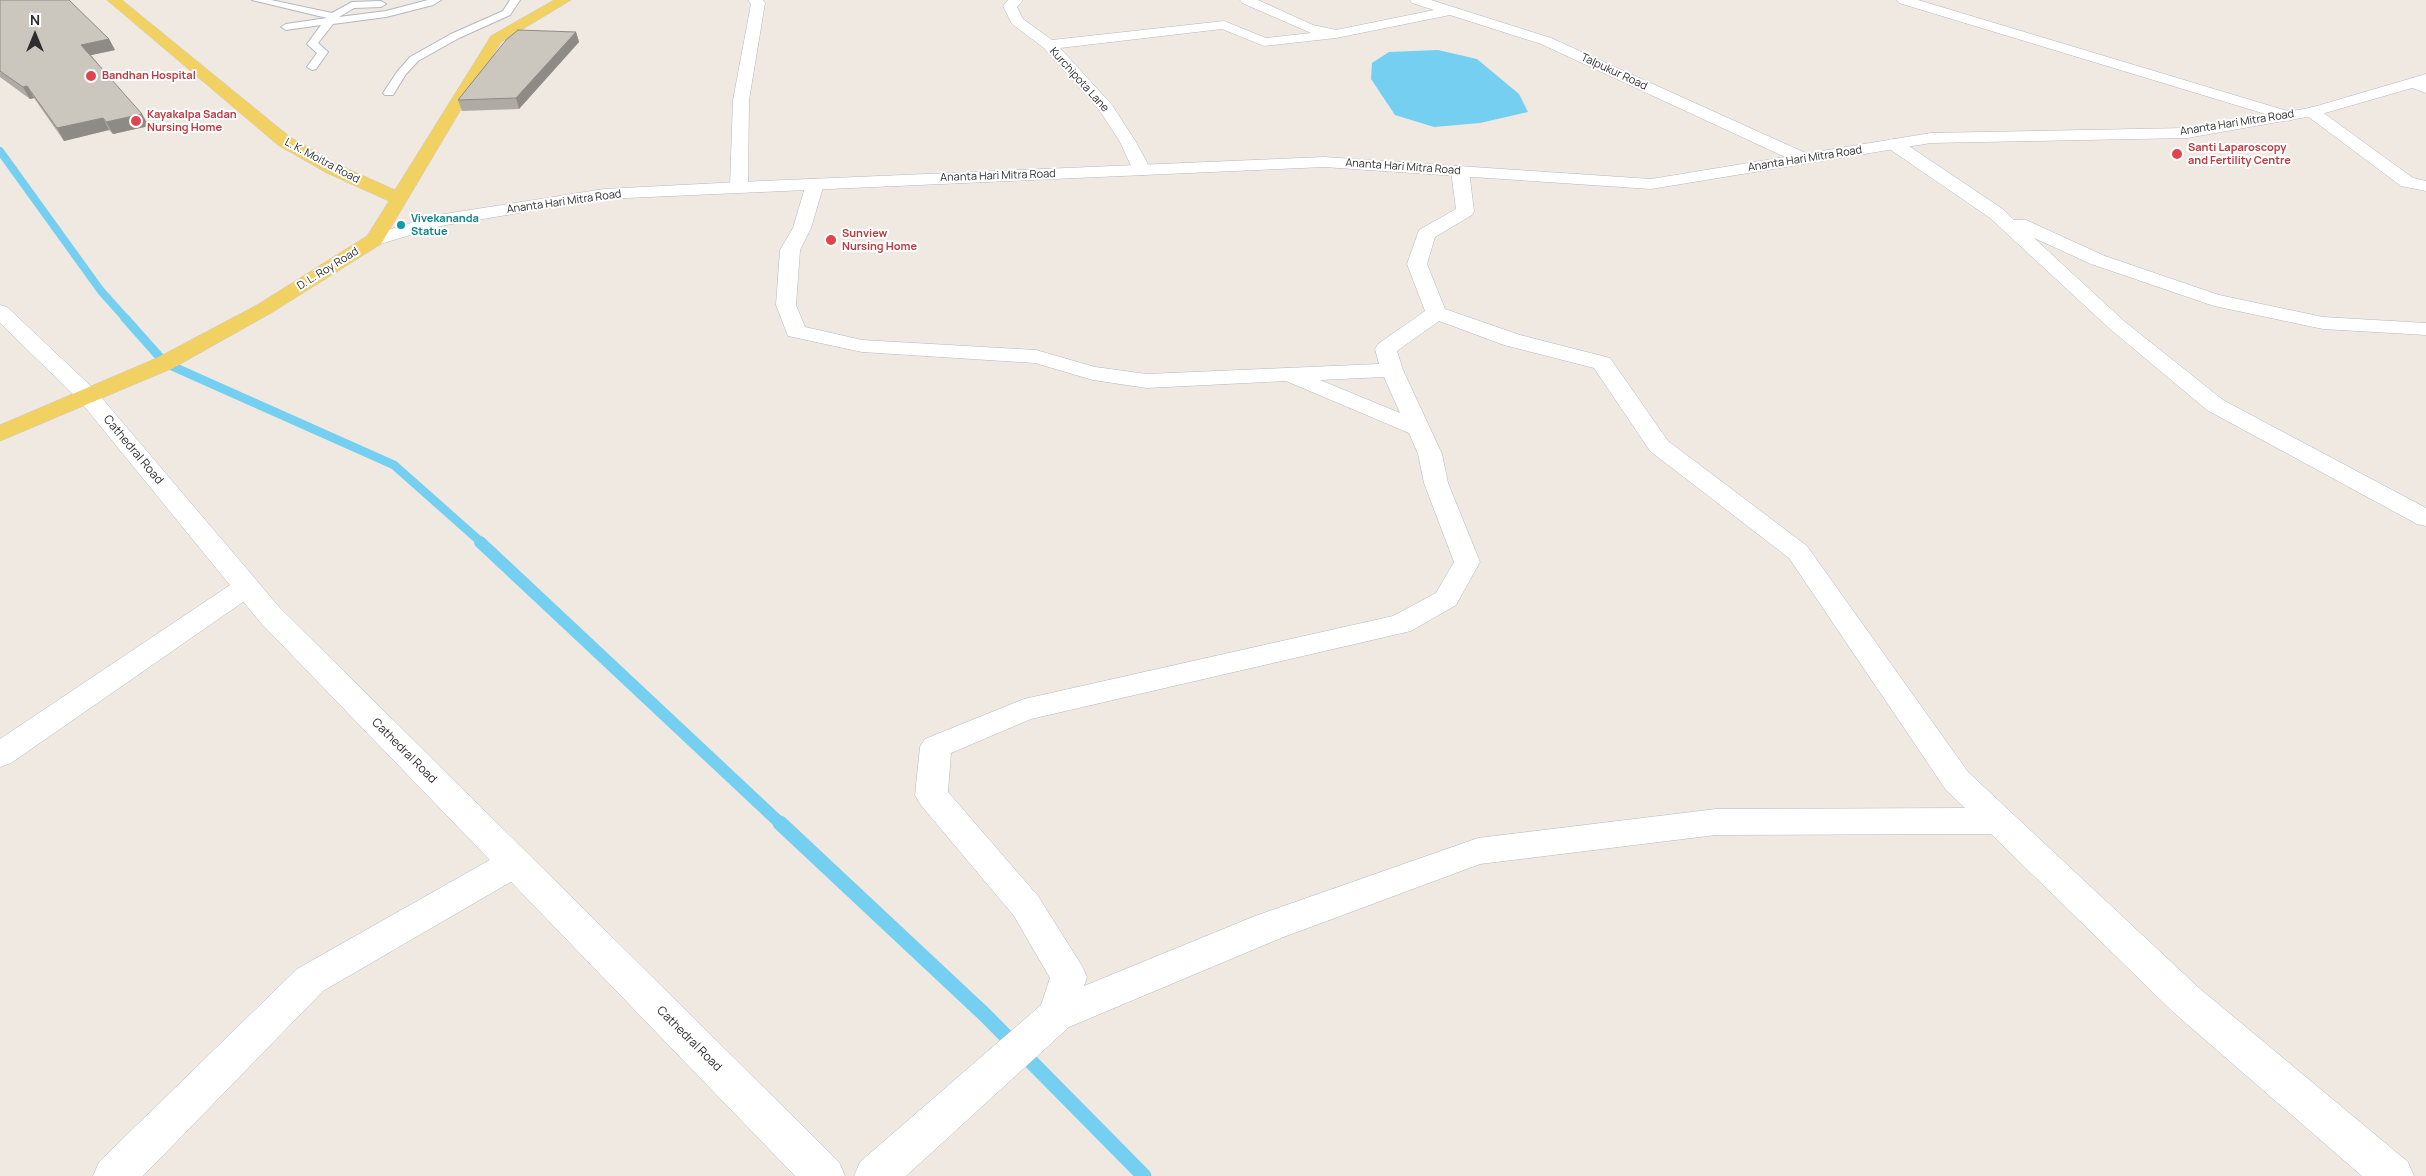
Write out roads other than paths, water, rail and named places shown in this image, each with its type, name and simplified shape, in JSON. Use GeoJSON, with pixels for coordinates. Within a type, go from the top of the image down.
{"type":"FeatureCollection","features":[{"type":"Feature","properties":{"kind":"main road","name":"L. K. Moitra Road"},"geometry":{"type":"LineString","coordinates":[[114,0],[284,141],[333,170],[397,198]]}},
{"type":"Feature","properties":{"kind":"main road","name":"D. L. Roy Road"},"geometry":{"type":"LineString","coordinates":[[0,434],[165,363],[264,309],[374,240],[397,198],[496,38],[564,0]]}},
{"type":"Feature","properties":{"kind":"street"},"geometry":{"type":"LineString","coordinates":[[739,187],[741,100],[758,3],[755,0]]}},
{"type":"Feature","properties":{"kind":"street","name":"Kurchipota Lane"},"geometry":{"type":"LineString","coordinates":[[1016,0],[1010,6],[1017,21],[1049,45],[1106,108],[1128,142],[1142,170]]}},
{"type":"Feature","properties":{"kind":"street"},"geometry":{"type":"LineString","coordinates":[[1247,0],[1309,28],[1336,34]]}},
{"type":"Feature","properties":{"kind":"street","name":"Talpukur Road"},"geometry":{"type":"LineString","coordinates":[[1418,0],[1449,12],[1546,41],[1804,159]]}},
{"type":"Feature","properties":{"kind":"street"},"geometry":{"type":"LineString","coordinates":[[1904,0],[2288,116]]}},
{"type":"Feature","properties":{"kind":"street"},"geometry":{"type":"LineString","coordinates":[[1049,45],[1224,26],[1264,42],[1336,34],[1449,12]]}},
{"type":"Feature","properties":{"kind":"street","name":"Ananta Hari Mitra Road"},"geometry":{"type":"LineString","coordinates":[[374,240],[438,221],[604,194],[739,187],[1324,162],[1651,184],[1931,138],[2187,133],[2312,112],[2421,83]]}},
{"type":"Feature","properties":{"kind":"street"},"geometry":{"type":"LineString","coordinates":[[2312,112],[2407,182],[2426,186]]}},
{"type":"Feature","properties":{"kind":"street"},"geometry":{"type":"LineString","coordinates":[[1894,144],[1997,214],[2117,325],[2215,405],[2426,518]]}},
{"type":"Feature","properties":{"kind":"street"},"geometry":{"type":"LineString","coordinates":[[1460,171],[1465,211],[1426,234],[1417,264],[1436,313],[1512,340],[1602,363],[1659,446],[1798,552],[1957,781],[2186,1000],[2394,1176]]}},
{"type":"Feature","properties":{"kind":"street"},"geometry":{"type":"LineString","coordinates":[[815,184],[802,228],[790,250],[786,305],[796,331],[862,346],[1036,357],[1093,373],[1147,381],[1392,370]]}},
{"type":"Feature","properties":{"kind":"street"},"geometry":{"type":"LineString","coordinates":[[1997,214],[2098,260],[2214,300],[2323,323],[2426,329]]}},
{"type":"Feature","properties":{"kind":"street","name":"Cathedral Road"},"geometry":{"type":"LineString","coordinates":[[0,311],[87,395],[277,622],[824,1176]]}},
{"type":"Feature","properties":{"kind":"street"},"geometry":{"type":"LineString","coordinates":[[1056,1014],[1069,977],[1026,906],[931,795],[936,747],[1024,710],[1401,624],[1446,599],[1467,562],[1436,483],[1430,454],[1392,370],[1386,349],[1436,313]]}},
{"type":"Feature","properties":{"kind":"street"},"geometry":{"type":"LineString","coordinates":[[1288,374],[1419,429]]}},
{"type":"Feature","properties":{"kind":"street"},"geometry":{"type":"LineString","coordinates":[[0,755],[246,587]]}},
{"type":"Feature","properties":{"kind":"street"},"geometry":{"type":"LineString","coordinates":[[875,1176],[1056,1014],[1268,927],[1478,851],[1716,822],[1999,821]]}},
{"type":"Feature","properties":{"kind":"street"},"geometry":{"type":"LineString","coordinates":[[114,1176],[310,980],[514,863]]}},
{"type":"Feature","properties":{"kind":"lane"},"geometry":{"type":"LineString","coordinates":[[258,0],[331,20]]}},
{"type":"Feature","properties":{"kind":"lane"},"geometry":{"type":"LineString","coordinates":[[312,67],[323,52],[312,44],[331,20],[352,5],[391,4],[386,14],[430,4],[436,0]]}},
{"type":"Feature","properties":{"kind":"lane"},"geometry":{"type":"LineString","coordinates":[[389,93],[402,72],[414,59],[455,36],[492,21],[506,13],[515,0]]}},
{"type":"Feature","properties":{"kind":"lane"},"geometry":{"type":"LineString","coordinates":[[286,27],[331,20]]}},
{"type":"Feature","properties":{"kind":"lane"},"geometry":{"type":"LineString","coordinates":[[492,21],[523,23]]}},
{"type":"Feature","properties":{"kind":"water"},"geometry":{"type":"Polygon","coordinates":[[[1438,50],[1477,59],[1519,94],[1528,112],[1480,123],[1434,127],[1395,115],[1371,79],[1372,63],[1389,52],[1438,50]]]}},
{"type":"Feature","properties":{"kind":"waterway"},"geometry":{"type":"LineString","coordinates":[[0,151],[101,291],[127,320]]}},
{"type":"Feature","properties":{"kind":"waterway"},"geometry":{"type":"LineString","coordinates":[[125,318],[165,363],[394,465],[482,543]]}},
{"type":"Feature","properties":{"kind":"waterway"},"geometry":{"type":"LineString","coordinates":[[480,542],[781,824]]}},
{"type":"Feature","properties":{"kind":"waterway"},"geometry":{"type":"LineString","coordinates":[[780,823],[985,1015],[1144,1176]]}},
{"type":"Feature","properties":{"kind":"place","name":"Bandhan Hospital"},"geometry":{"type":"Point","coordinates":[91,76]}},
{"type":"Feature","properties":{"kind":"place","name":"Kayakalpa Sadan Nursing Home"},"geometry":{"type":"Point","coordinates":[136,121]}},
{"type":"Feature","properties":{"kind":"place","name":"Santi Laparoscopy and Fertility Centre"},"geometry":{"type":"Point","coordinates":[2177,154]}},
{"type":"Feature","properties":{"kind":"place","name":"Vivekananda Statue"},"geometry":{"type":"Point","coordinates":[401,225]}},
{"type":"Feature","properties":{"kind":"place","name":"Sunview Nursing Home"},"geometry":{"type":"Point","coordinates":[831,240]}}]}
